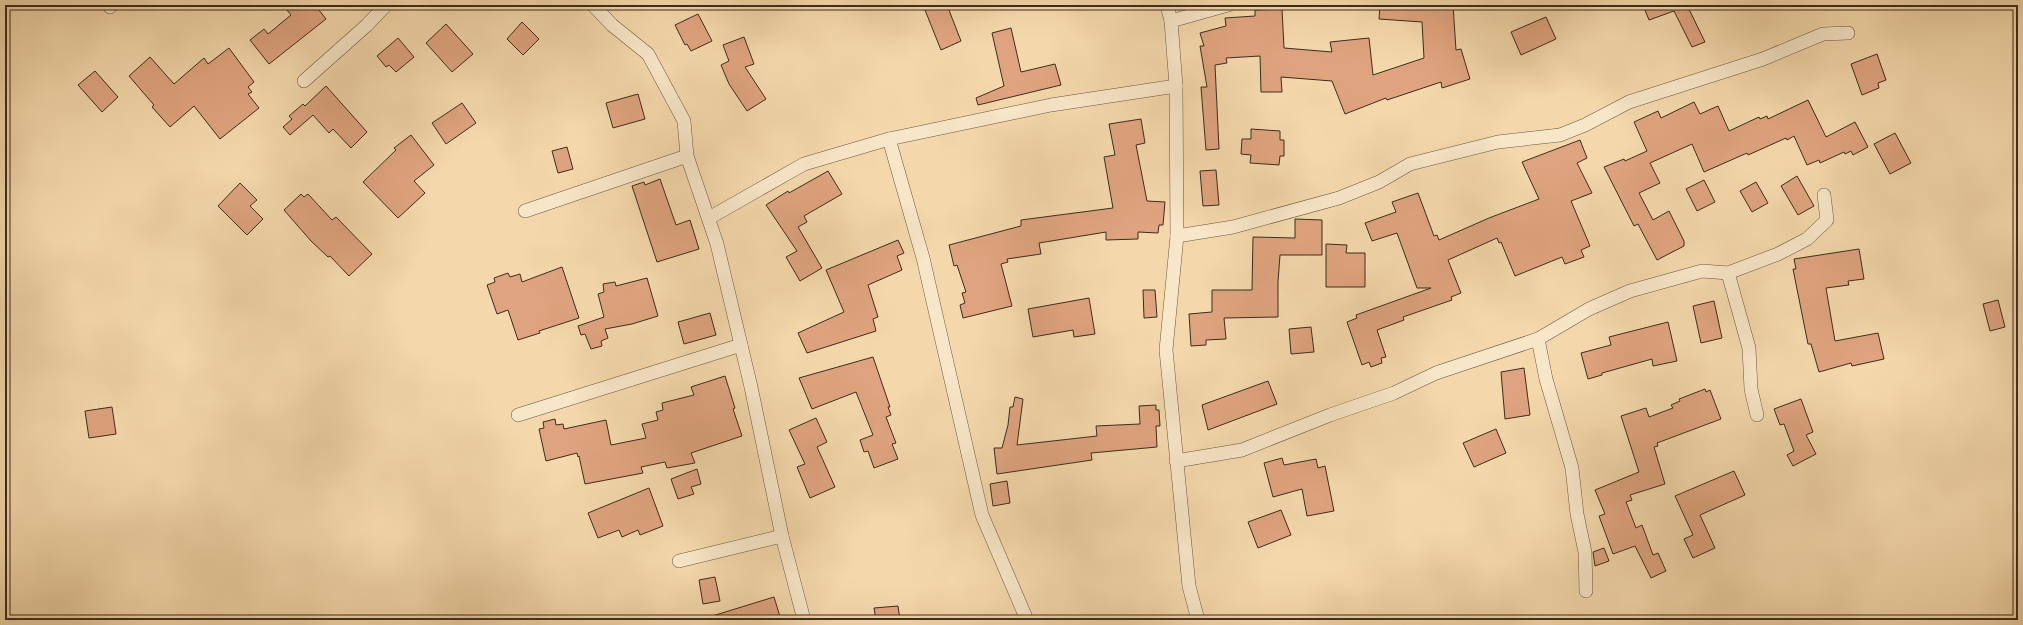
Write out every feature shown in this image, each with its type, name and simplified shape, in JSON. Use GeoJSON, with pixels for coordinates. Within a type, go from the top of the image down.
{"type":"FeatureCollection","features":[{"type":"Feature","properties":{"kind":"street"},"geometry":{"type":"LineString","coordinates":[[304,81],[367,25],[386,5]]}},
{"type":"Feature","properties":{"kind":"street"},"geometry":{"type":"LineString","coordinates":[[593,5],[612,25],[648,54],[684,122],[687,156],[709,218],[741,345],[782,536],[804,620]]}},
{"type":"Feature","properties":{"kind":"street"},"geometry":{"type":"LineString","coordinates":[[1167,5],[1171,20],[1176,86],[1178,236],[1166,350],[1189,586],[1198,620]]}},
{"type":"Feature","properties":{"kind":"street"},"geometry":{"type":"LineString","coordinates":[[1171,20],[1228,5]]}},
{"type":"Feature","properties":{"kind":"street"},"geometry":{"type":"LineString","coordinates":[[1178,236],[1233,227],[1339,198],[1379,182],[1410,164],[1498,142],[1560,135],[1585,125],[1629,102],[1763,59],[1823,34],[1848,33]]}},
{"type":"Feature","properties":{"kind":"street"},"geometry":{"type":"LineString","coordinates":[[709,218],[804,164],[889,139],[1051,105],[1176,86]]}},
{"type":"Feature","properties":{"kind":"street"},"geometry":{"type":"LineString","coordinates":[[889,139],[923,258],[982,515],[1027,620]]}},
{"type":"Feature","properties":{"kind":"street"},"geometry":{"type":"LineString","coordinates":[[525,211],[687,156]]}},
{"type":"Feature","properties":{"kind":"street"},"geometry":{"type":"LineString","coordinates":[[1176,461],[1242,450],[1330,415],[1394,393],[1436,373],[1538,339],[1589,309],[1630,291],[1702,271],[1728,273],[1778,254],[1807,239],[1827,220],[1824,194]]}},
{"type":"Feature","properties":{"kind":"street"},"geometry":{"type":"LineString","coordinates":[[1728,273],[1749,348],[1751,388],[1757,416]]}},
{"type":"Feature","properties":{"kind":"street"},"geometry":{"type":"LineString","coordinates":[[1538,339],[1546,378],[1572,468],[1577,514],[1585,552],[1586,591]]}},
{"type":"Feature","properties":{"kind":"street"},"geometry":{"type":"LineString","coordinates":[[518,415],[741,345]]}},
{"type":"Feature","properties":{"kind":"street"},"geometry":{"type":"LineString","coordinates":[[679,561],[782,536]]}},
{"type":"Feature","properties":{"kind":"building"},"geometry":{"type":"Polygon","coordinates":[[[283,5],[315,5],[326,19],[269,64],[250,40],[264,29],[268,34],[291,15],[283,5]]]}},
{"type":"Feature","properties":{"kind":"building"},"geometry":{"type":"Polygon","coordinates":[[[923,5],[947,5],[961,41],[941,50],[923,5]]]}},
{"type":"Feature","properties":{"kind":"building"},"geometry":{"type":"Polygon","coordinates":[[[1380,5],[1453,5],[1456,50],[1461,49],[1470,79],[1442,88],[1441,82],[1387,100],[1386,98],[1345,114],[1332,81],[1281,77],[1282,92],[1261,92],[1260,56],[1226,58],[1227,63],[1215,65],[1219,149],[1206,150],[1201,87],[1207,87],[1200,46],[1204,46],[1200,33],[1226,26],[1225,18],[1255,16],[1255,10],[1282,9],[1284,48],[1332,52],[1330,42],[1369,38],[1373,75],[1424,58],[1422,22],[1379,19],[1380,5]]]}},
{"type":"Feature","properties":{"kind":"building"},"geometry":{"type":"Polygon","coordinates":[[[1643,5],[1687,5],[1705,42],[1692,47],[1674,11],[1649,20],[1643,5]]]}},
{"type":"Feature","properties":{"kind":"building"},"geometry":{"type":"Polygon","coordinates":[[[698,14],[712,41],[691,51],[687,44],[685,45],[675,25],[698,14]]]}},
{"type":"Feature","properties":{"kind":"building"},"geometry":{"type":"Polygon","coordinates":[[[1546,17],[1556,39],[1521,55],[1511,32],[1546,17]]]}},
{"type":"Feature","properties":{"kind":"building"},"geometry":{"type":"Polygon","coordinates":[[[522,22],[539,39],[523,55],[507,39],[522,22]]]}},
{"type":"Feature","properties":{"kind":"building"},"geometry":{"type":"Polygon","coordinates":[[[446,24],[473,54],[452,72],[426,43],[446,24]]]}},
{"type":"Feature","properties":{"kind":"building"},"geometry":{"type":"Polygon","coordinates":[[[1011,28],[1021,72],[1055,64],[1061,85],[978,105],[976,98],[1004,86],[992,33],[1011,28]]]}},
{"type":"Feature","properties":{"kind":"building"},"geometry":{"type":"Polygon","coordinates":[[[744,37],[754,64],[745,67],[766,99],[747,111],[729,84],[721,65],[729,61],[723,45],[744,37]]]}},
{"type":"Feature","properties":{"kind":"building"},"geometry":{"type":"Polygon","coordinates":[[[398,38],[414,57],[396,72],[389,65],[386,67],[377,56],[398,38]]]}},
{"type":"Feature","properties":{"kind":"building"},"geometry":{"type":"Polygon","coordinates":[[[229,48],[254,82],[248,87],[252,92],[248,94],[259,108],[220,139],[194,106],[170,127],[152,107],[154,105],[129,76],[150,57],[174,84],[204,58],[208,64],[229,48]]]}},
{"type":"Feature","properties":{"kind":"building"},"geometry":{"type":"Polygon","coordinates":[[[1877,54],[1886,80],[1878,83],[1879,88],[1862,95],[1851,64],[1877,54]]]}},
{"type":"Feature","properties":{"kind":"building"},"geometry":{"type":"Polygon","coordinates":[[[95,71],[118,97],[102,112],[78,85],[95,71]]]}},
{"type":"Feature","properties":{"kind":"building"},"geometry":{"type":"Polygon","coordinates":[[[326,86],[367,132],[351,148],[333,129],[329,133],[313,115],[290,135],[283,127],[292,119],[289,116],[303,104],[305,106],[326,86]]]}},
{"type":"Feature","properties":{"kind":"building"},"geometry":{"type":"Polygon","coordinates":[[[638,94],[645,119],[613,128],[606,103],[638,94]]]}},
{"type":"Feature","properties":{"kind":"building"},"geometry":{"type":"Polygon","coordinates":[[[1808,100],[1826,137],[1855,122],[1868,147],[1853,155],[1851,151],[1845,154],[1844,152],[1820,163],[1819,160],[1807,165],[1794,136],[1787,140],[1786,138],[1748,155],[1747,153],[1704,172],[1692,144],[1650,163],[1660,183],[1639,193],[1653,220],[1669,211],[1684,241],[1684,246],[1657,260],[1638,224],[1634,226],[1604,167],[1624,159],[1625,161],[1647,151],[1634,122],[1658,111],[1661,118],[1694,102],[1700,114],[1718,106],[1729,131],[1759,117],[1760,119],[1767,116],[1768,119],[1808,100]]]}},
{"type":"Feature","properties":{"kind":"building"},"geometry":{"type":"Polygon","coordinates":[[[462,103],[476,123],[446,144],[432,123],[462,103]]]}},
{"type":"Feature","properties":{"kind":"building"},"geometry":{"type":"Polygon","coordinates":[[[1141,119],[1145,143],[1136,145],[1147,201],[1165,202],[1163,225],[1159,225],[1158,233],[1138,232],[1138,239],[1106,240],[1106,232],[1039,243],[1041,254],[1007,259],[1008,262],[1001,264],[1012,306],[963,318],[960,305],[965,303],[962,293],[966,292],[957,265],[954,266],[949,245],[1021,226],[1021,220],[1113,208],[1104,157],[1115,155],[1109,124],[1141,119]]]}},
{"type":"Feature","properties":{"kind":"building"},"geometry":{"type":"Polygon","coordinates":[[[1251,129],[1280,131],[1280,140],[1284,140],[1284,156],[1280,156],[1279,165],[1250,163],[1251,155],[1241,154],[1242,139],[1251,139],[1251,129]]]}},
{"type":"Feature","properties":{"kind":"building"},"geometry":{"type":"Polygon","coordinates":[[[1895,133],[1911,163],[1890,174],[1874,144],[1895,133]]]}},
{"type":"Feature","properties":{"kind":"building"},"geometry":{"type":"Polygon","coordinates":[[[411,135],[434,165],[414,181],[425,193],[398,218],[363,182],[396,150],[394,148],[411,135]]]}},
{"type":"Feature","properties":{"kind":"building"},"geometry":{"type":"Polygon","coordinates":[[[1580,140],[1587,158],[1577,163],[1592,193],[1571,201],[1590,246],[1581,250],[1584,257],[1565,264],[1562,257],[1515,276],[1501,242],[1499,243],[1497,238],[1448,260],[1461,293],[1451,297],[1452,300],[1403,317],[1404,320],[1377,330],[1386,357],[1381,358],[1382,363],[1371,367],[1369,362],[1362,365],[1347,322],[1357,318],[1356,315],[1431,288],[1417,288],[1397,233],[1372,241],[1365,223],[1396,212],[1392,202],[1418,193],[1434,236],[1437,235],[1439,240],[1489,218],[1539,199],[1522,162],[1580,140]]]}},
{"type":"Feature","properties":{"kind":"building"},"geometry":{"type":"Polygon","coordinates":[[[567,147],[573,169],[558,173],[552,151],[567,147]]]}},
{"type":"Feature","properties":{"kind":"building"},"geometry":{"type":"Polygon","coordinates":[[[1216,170],[1219,205],[1203,206],[1200,171],[1216,170]]]}},
{"type":"Feature","properties":{"kind":"building"},"geometry":{"type":"Polygon","coordinates":[[[828,171],[842,194],[804,216],[807,222],[798,227],[822,268],[800,281],[786,257],[797,251],[766,205],[788,191],[789,193],[828,171]]]}},
{"type":"Feature","properties":{"kind":"building"},"geometry":{"type":"Polygon","coordinates":[[[1797,176],[1814,206],[1798,215],[1781,186],[1797,176]]]}},
{"type":"Feature","properties":{"kind":"building"},"geometry":{"type":"Polygon","coordinates":[[[660,179],[676,225],[690,220],[699,249],[657,262],[632,186],[644,182],[645,185],[660,179]]]}},
{"type":"Feature","properties":{"kind":"building"},"geometry":{"type":"Polygon","coordinates":[[[1704,180],[1715,202],[1697,211],[1686,189],[1704,180]]]}},
{"type":"Feature","properties":{"kind":"building"},"geometry":{"type":"Polygon","coordinates":[[[1756,182],[1768,203],[1752,212],[1740,191],[1756,182]]]}},
{"type":"Feature","properties":{"kind":"building"},"geometry":{"type":"Polygon","coordinates":[[[240,183],[257,200],[250,206],[263,219],[247,235],[218,206],[240,183]]]}},
{"type":"Feature","properties":{"kind":"building"},"geometry":{"type":"Polygon","coordinates":[[[301,194],[304,197],[308,194],[332,220],[336,217],[372,254],[349,276],[330,256],[328,257],[311,241],[284,210],[301,194]]]}},
{"type":"Feature","properties":{"kind":"building"},"geometry":{"type":"Polygon","coordinates":[[[1295,219],[1322,220],[1322,255],[1280,255],[1278,317],[1224,318],[1226,339],[1206,340],[1206,345],[1191,346],[1189,314],[1212,312],[1212,290],[1252,290],[1253,237],[1295,238],[1295,219]]]}},
{"type":"Feature","properties":{"kind":"building"},"geometry":{"type":"Polygon","coordinates":[[[898,240],[904,253],[897,256],[902,270],[868,285],[878,317],[873,319],[876,331],[807,353],[798,333],[844,312],[826,270],[898,240]]]}},
{"type":"Feature","properties":{"kind":"building"},"geometry":{"type":"Polygon","coordinates":[[[1326,244],[1347,245],[1346,253],[1365,253],[1365,287],[1326,287],[1326,244]]]}},
{"type":"Feature","properties":{"kind":"building"},"geometry":{"type":"Polygon","coordinates":[[[1859,249],[1864,279],[1848,281],[1849,285],[1826,288],[1835,341],[1878,333],[1884,359],[1852,366],[1851,363],[1819,372],[1811,344],[1808,344],[1793,269],[1796,269],[1794,259],[1859,249]]]}},
{"type":"Feature","properties":{"kind":"building"},"geometry":{"type":"Polygon","coordinates":[[[562,267],[579,318],[539,331],[540,333],[518,340],[508,310],[497,314],[487,285],[495,282],[494,278],[508,273],[510,277],[520,274],[522,282],[562,267]]]}},
{"type":"Feature","properties":{"kind":"building"},"geometry":{"type":"Polygon","coordinates":[[[647,278],[658,316],[632,324],[605,329],[608,338],[601,341],[602,346],[591,349],[585,334],[581,335],[578,326],[604,317],[598,294],[604,292],[603,284],[615,282],[616,286],[647,278]]]}},
{"type":"Feature","properties":{"kind":"building"},"geometry":{"type":"Polygon","coordinates":[[[1143,290],[1155,290],[1157,317],[1144,318],[1143,290]]]}},
{"type":"Feature","properties":{"kind":"building"},"geometry":{"type":"Polygon","coordinates":[[[1089,298],[1095,334],[1074,337],[1073,330],[1033,337],[1028,309],[1089,298]]]}},
{"type":"Feature","properties":{"kind":"building"},"geometry":{"type":"Polygon","coordinates":[[[1998,300],[2005,327],[1990,331],[1983,304],[1998,300]]]}},
{"type":"Feature","properties":{"kind":"building"},"geometry":{"type":"Polygon","coordinates":[[[1714,301],[1722,338],[1701,343],[1693,306],[1714,301]]]}},
{"type":"Feature","properties":{"kind":"building"},"geometry":{"type":"Polygon","coordinates":[[[710,313],[716,335],[684,344],[678,322],[710,313]]]}},
{"type":"Feature","properties":{"kind":"building"},"geometry":{"type":"Polygon","coordinates":[[[1668,322],[1677,361],[1653,366],[1652,359],[1602,373],[1602,375],[1588,379],[1581,353],[1611,345],[1609,337],[1668,322]]]}},
{"type":"Feature","properties":{"kind":"building"},"geometry":{"type":"Polygon","coordinates":[[[1311,327],[1314,352],[1291,354],[1289,329],[1311,327]]]}},
{"type":"Feature","properties":{"kind":"building"},"geometry":{"type":"Polygon","coordinates":[[[873,357],[890,407],[888,407],[891,415],[886,417],[896,443],[892,444],[898,459],[874,468],[868,451],[864,452],[860,440],[873,435],[856,392],[812,409],[799,378],[873,357]]]}},
{"type":"Feature","properties":{"kind":"building"},"geometry":{"type":"Polygon","coordinates":[[[1524,368],[1530,415],[1505,419],[1501,372],[1524,368]]]}},
{"type":"Feature","properties":{"kind":"building"},"geometry":{"type":"Polygon","coordinates":[[[725,376],[735,408],[733,409],[742,436],[691,453],[695,463],[667,468],[665,462],[641,467],[643,473],[585,484],[577,453],[546,461],[539,429],[544,428],[543,422],[555,419],[556,425],[563,424],[564,429],[606,420],[611,445],[646,438],[642,424],[658,420],[656,412],[663,410],[662,403],[694,395],[691,387],[725,376]]]}},
{"type":"Feature","properties":{"kind":"building"},"geometry":{"type":"Polygon","coordinates":[[[1268,381],[1277,404],[1208,430],[1202,405],[1268,381]]]}},
{"type":"Feature","properties":{"kind":"building"},"geometry":{"type":"Polygon","coordinates":[[[1705,389],[1706,392],[1710,390],[1721,419],[1657,443],[1658,446],[1654,447],[1665,484],[1630,495],[1632,500],[1626,502],[1636,528],[1642,525],[1653,555],[1658,553],[1666,571],[1651,578],[1635,546],[1613,554],[1599,516],[1605,514],[1595,490],[1639,472],[1621,416],[1646,408],[1649,417],[1673,408],[1671,405],[1680,401],[1679,399],[1705,389]]]}},
{"type":"Feature","properties":{"kind":"building"},"geometry":{"type":"Polygon","coordinates":[[[1015,397],[1023,399],[1017,445],[1097,436],[1096,426],[1140,424],[1139,406],[1156,405],[1156,410],[1159,410],[1160,426],[1156,426],[1157,447],[1091,453],[1092,460],[997,474],[994,448],[1002,448],[1008,425],[1010,407],[1013,407],[1015,397]]]}},
{"type":"Feature","properties":{"kind":"building"},"geometry":{"type":"Polygon","coordinates":[[[1801,399],[1813,432],[1806,435],[1816,454],[1793,466],[1787,455],[1794,451],[1784,424],[1780,425],[1774,409],[1801,399]]]}},
{"type":"Feature","properties":{"kind":"building"},"geometry":{"type":"Polygon","coordinates":[[[112,407],[116,434],[89,438],[85,411],[112,407]]]}},
{"type":"Feature","properties":{"kind":"building"},"geometry":{"type":"Polygon","coordinates":[[[816,418],[827,442],[817,447],[835,487],[810,498],[797,467],[805,464],[789,430],[816,418]]]}},
{"type":"Feature","properties":{"kind":"building"},"geometry":{"type":"Polygon","coordinates":[[[1496,429],[1506,453],[1474,467],[1463,443],[1496,429]]]}},
{"type":"Feature","properties":{"kind":"building"},"geometry":{"type":"Polygon","coordinates":[[[1282,458],[1284,465],[1316,459],[1318,468],[1325,466],[1334,511],[1307,516],[1302,489],[1273,497],[1264,463],[1282,458]]]}},
{"type":"Feature","properties":{"kind":"building"},"geometry":{"type":"Polygon","coordinates":[[[697,469],[701,484],[691,487],[694,494],[678,499],[671,479],[697,469]]]}},
{"type":"Feature","properties":{"kind":"building"},"geometry":{"type":"Polygon","coordinates":[[[1734,471],[1745,495],[1700,515],[1715,548],[1693,558],[1684,539],[1693,535],[1675,496],[1734,471]]]}},
{"type":"Feature","properties":{"kind":"building"},"geometry":{"type":"Polygon","coordinates":[[[1007,481],[1010,503],[993,506],[990,484],[1007,481]]]}},
{"type":"Feature","properties":{"kind":"building"},"geometry":{"type":"Polygon","coordinates":[[[649,488],[663,526],[640,535],[638,530],[622,537],[619,530],[598,538],[588,513],[649,488]]]}},
{"type":"Feature","properties":{"kind":"building"},"geometry":{"type":"Polygon","coordinates":[[[1281,510],[1291,535],[1258,548],[1248,522],[1281,510]]]}},
{"type":"Feature","properties":{"kind":"building"},"geometry":{"type":"Polygon","coordinates":[[[1604,548],[1609,561],[1595,566],[1593,552],[1604,548]]]}},
{"type":"Feature","properties":{"kind":"building"},"geometry":{"type":"Polygon","coordinates":[[[715,577],[720,601],[703,604],[699,580],[715,577]]]}},
{"type":"Feature","properties":{"kind":"building"},"geometry":{"type":"Polygon","coordinates":[[[774,597],[781,620],[709,620],[709,617],[774,597]]]}},
{"type":"Feature","properties":{"kind":"building"},"geometry":{"type":"Polygon","coordinates":[[[898,606],[900,620],[876,620],[874,608],[898,606]]]}}]}
